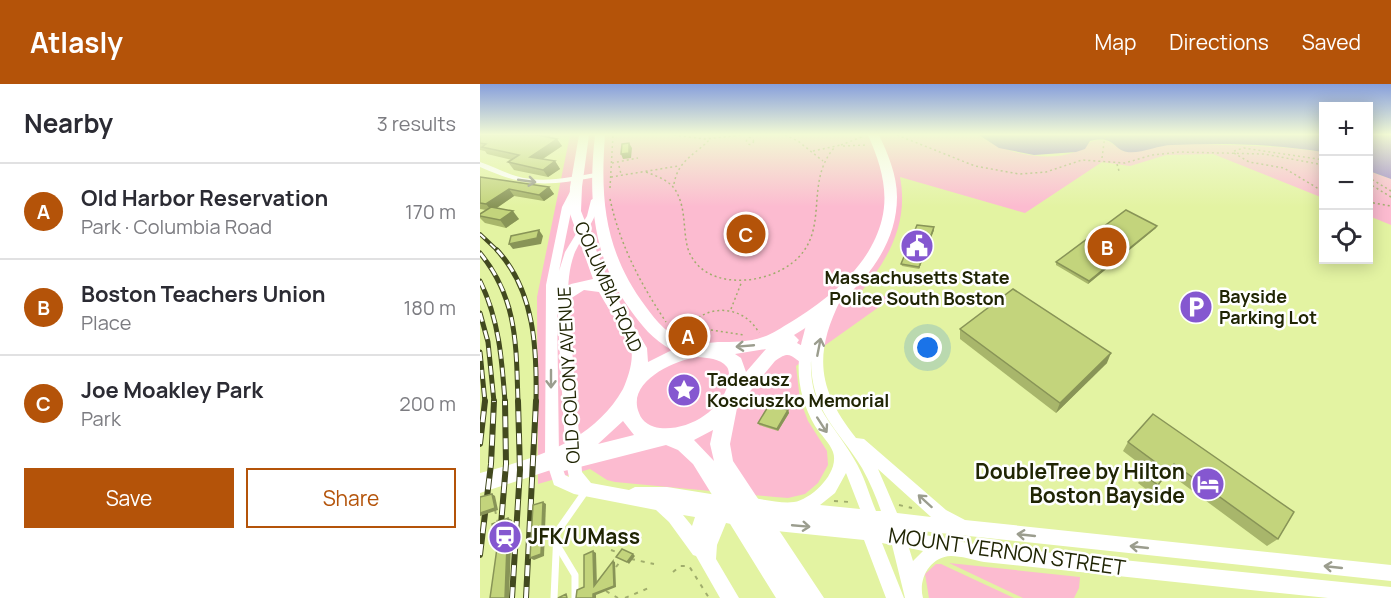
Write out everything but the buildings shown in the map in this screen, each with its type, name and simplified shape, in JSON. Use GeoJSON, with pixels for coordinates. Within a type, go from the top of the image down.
{"type":"FeatureCollection","features":[{"type":"Feature","properties":{"kind":"main road","name":"OLD COLONY AVENUE"},"geometry":{"type":"LineString","coordinates":[[577,183],[581,159]]}},
{"type":"Feature","properties":{"kind":"main road","name":"OLD COLONY AVENUE"},"geometry":{"type":"LineString","coordinates":[[596,200],[598,159]]}},
{"type":"Feature","properties":{"kind":"main road"},"geometry":{"type":"LineString","coordinates":[[663,437],[683,435],[717,418],[772,353],[802,331],[871,259],[888,220],[891,203],[890,186],[878,159]]}},
{"type":"Feature","properties":{"kind":"main road","name":"COLUMBIA ROAD"},"geometry":{"type":"LineString","coordinates":[[577,183],[575,211],[582,232],[604,288],[639,348],[639,364],[633,389],[612,421],[587,450]]}},
{"type":"Feature","properties":{"kind":"main road","name":"COLUMBIA ROAD"},"geometry":{"type":"LineString","coordinates":[[596,200],[604,243],[625,291],[659,333],[676,345],[696,350]]}},
{"type":"Feature","properties":{"kind":"main road"},"geometry":{"type":"LineString","coordinates":[[562,299],[572,289],[585,284],[596,284],[604,288]]}},
{"type":"Feature","properties":{"kind":"main road"},"geometry":{"type":"LineString","coordinates":[[812,598],[782,551],[719,471],[685,444],[645,433],[633,422],[628,410],[633,389],[643,374],[659,362],[673,355],[696,350],[764,343],[817,314]]}},
{"type":"Feature","properties":{"kind":"main road"},"geometry":{"type":"LineString","coordinates":[[772,353],[785,348],[793,348],[805,357]]}},
{"type":"Feature","properties":{"kind":"main road"},"geometry":{"type":"LineString","coordinates":[[696,350],[722,354],[735,366],[738,384],[720,448],[722,460],[719,471],[757,545],[790,598]]}},
{"type":"Feature","properties":{"kind":"main road","name":"COLUMBIA ROAD"},"geometry":{"type":"LineString","coordinates":[[480,483],[540,467],[587,450],[663,437]]}},
{"type":"Feature","properties":{"kind":"street"},"geometry":{"type":"LineString","coordinates":[[480,164],[514,179],[533,183],[577,183],[596,175]]}},
{"type":"Feature","properties":{"kind":"street","name":"OLD COLONY AVENUE"},"geometry":{"type":"LineString","coordinates":[[577,183],[567,207],[551,276],[552,457],[559,480],[587,490]]}},
{"type":"Feature","properties":{"kind":"street","name":"OLD COLONY AVENUE"},"geometry":{"type":"LineString","coordinates":[[587,490],[575,475],[573,463],[562,299],[565,266],[592,216],[596,200]]}},
{"type":"Feature","properties":{"kind":"street"},"geometry":{"type":"LineString","coordinates":[[835,298],[822,333],[817,364],[822,398],[836,422],[865,461],[893,512],[914,596]]}},
{"type":"Feature","properties":{"kind":"street"},"geometry":{"type":"LineString","coordinates":[[817,314],[809,334],[805,357],[805,381],[810,403],[819,421],[852,469],[870,517],[877,528],[898,539]]}},
{"type":"Feature","properties":{"kind":"street"},"geometry":{"type":"LineString","coordinates":[[836,422],[941,515],[955,524],[974,530]]}},
{"type":"Feature","properties":{"kind":"street"},"geometry":{"type":"LineString","coordinates":[[794,510],[817,499],[831,486],[841,465],[838,448]]}},
{"type":"Feature","properties":{"kind":"street","name":"MOUNT VERNON STREET"},"geometry":{"type":"LineString","coordinates":[[587,490],[626,495],[658,504],[794,510],[853,508],[870,517],[893,512],[974,530],[1391,573]]}},
{"type":"Feature","properties":{"kind":"street","name":"MOUNT VERNON STREET"},"geometry":{"type":"LineString","coordinates":[[626,495],[659,494],[716,508],[949,549],[1391,596]]}},
{"type":"Feature","properties":{"kind":"street"},"geometry":{"type":"LineString","coordinates":[[658,504],[675,517],[708,562],[730,598]]}},
{"type":"Feature","properties":{"kind":"street"},"geometry":{"type":"LineString","coordinates":[[708,562],[716,508]]}},
{"type":"Feature","properties":{"kind":"street"},"geometry":{"type":"LineString","coordinates":[[853,508],[863,520],[870,534],[895,598]]}},
{"type":"Feature","properties":{"kind":"street"},"geometry":{"type":"LineString","coordinates":[[914,596],[915,576],[921,563],[933,553],[949,549]]}},
{"type":"Feature","properties":{"kind":"lane"},"geometry":{"type":"LineString","coordinates":[[554,598],[556,539],[564,519],[587,490]]}},
{"type":"Feature","properties":{"kind":"lane"},"geometry":{"type":"LineString","coordinates":[[556,539],[559,549],[575,575],[574,598]]}},
{"type":"Feature","properties":{"kind":"path"},"geometry":{"type":"LineString","coordinates":[[610,159],[614,221],[627,259],[637,279],[671,329]]}},
{"type":"Feature","properties":{"kind":"path"},"geometry":{"type":"LineString","coordinates":[[610,163],[632,159]]}},
{"type":"Feature","properties":{"kind":"path"},"geometry":{"type":"LineString","coordinates":[[674,185],[678,166],[684,159]]}},
{"type":"Feature","properties":{"kind":"path"},"geometry":{"type":"LineString","coordinates":[[957,159],[1006,173],[1046,172],[1082,160],[1129,163],[1145,159]]}},
{"type":"Feature","properties":{"kind":"path"},"geometry":{"type":"LineString","coordinates":[[1241,159],[1294,172],[1319,189]]}},
{"type":"Feature","properties":{"kind":"path"},"geometry":{"type":"LineString","coordinates":[[1296,159],[1319,164]]}},
{"type":"Feature","properties":{"kind":"path"},"geometry":{"type":"LineString","coordinates":[[646,172],[664,177],[674,185],[691,257],[695,264],[710,275],[743,280],[759,278],[781,270],[800,259],[808,250],[815,230],[823,161]]}},
{"type":"Feature","properties":{"kind":"path"},"geometry":{"type":"LineString","coordinates":[[1117,163],[1119,171]]}},
{"type":"Feature","properties":{"kind":"path"},"geometry":{"type":"LineString","coordinates":[[619,166],[622,175]]}},
{"type":"Feature","properties":{"kind":"path"},"geometry":{"type":"LineString","coordinates":[[610,177],[678,166]]}},
{"type":"Feature","properties":{"kind":"path"},"geometry":{"type":"LineString","coordinates":[[1373,180],[1391,191]]}},
{"type":"Feature","properties":{"kind":"path"},"geometry":{"type":"LineString","coordinates":[[1373,186],[1391,197]]}},
{"type":"Feature","properties":{"kind":"path"},"geometry":{"type":"LineString","coordinates":[[1373,203],[1391,206]]}},
{"type":"Feature","properties":{"kind":"path"},"geometry":{"type":"LineString","coordinates":[[730,311],[743,280]]}},
{"type":"Feature","properties":{"kind":"path"},"geometry":{"type":"LineString","coordinates":[[685,332],[689,324],[701,317],[730,311],[747,317],[755,326],[759,336]]}},
{"type":"Feature","properties":{"kind":"path"},"geometry":{"type":"LineString","coordinates":[[677,333],[711,330],[748,336]]}},
{"type":"Feature","properties":{"kind":"path"},"geometry":{"type":"LineString","coordinates":[[830,501],[853,508]]}},
{"type":"Feature","properties":{"kind":"path"},"geometry":{"type":"LineString","coordinates":[[893,512],[915,508]]}},
{"type":"Feature","properties":{"kind":"path"},"geometry":{"type":"LineString","coordinates":[[495,510],[501,532]]}},
{"type":"Feature","properties":{"kind":"path"},"geometry":{"type":"LineString","coordinates":[[611,550],[632,560],[654,564]]}},
{"type":"Feature","properties":{"kind":"path"},"geometry":{"type":"LineString","coordinates":[[615,569],[625,556]]}},
{"type":"Feature","properties":{"kind":"path"},"geometry":{"type":"LineString","coordinates":[[673,572],[680,566],[688,566],[709,598]]}},
{"type":"Feature","properties":{"kind":"path"},"geometry":{"type":"LineString","coordinates":[[608,585],[601,588],[618,598]]}},
{"type":"Feature","properties":{"kind":"path"},"geometry":{"type":"LineString","coordinates":[[625,598],[651,587]]}},
{"type":"Feature","properties":{"kind":"shaded area"},"geometry":{"type":"Polygon","coordinates":[[[565,159],[1153,159],[1130,166],[1102,162],[1025,213],[900,177],[902,194],[899,226],[887,255],[859,294],[893,297],[796,366],[800,400],[808,421],[827,451],[828,465],[818,483],[805,494],[788,498],[615,482],[607,480],[590,469],[538,484],[537,297],[565,159]]]}},
{"type":"Feature","properties":{"kind":"shaded area"},"geometry":{"type":"Polygon","coordinates":[[[1225,159],[1319,159],[1319,196],[1225,159]]]}},
{"type":"Feature","properties":{"kind":"shaded area"},"geometry":{"type":"Polygon","coordinates":[[[1373,159],[1391,159],[1391,179],[1373,172],[1373,159]]]}},
{"type":"Feature","properties":{"kind":"shaded area"},"geometry":{"type":"Polygon","coordinates":[[[1373,173],[1391,179],[1391,225],[1373,218],[1373,173]]]}},
{"type":"Feature","properties":{"kind":"shaded area"},"geometry":{"type":"Polygon","coordinates":[[[949,563],[1080,577],[1079,588],[1074,598],[1023,598],[949,563]]]}},
{"type":"Feature","properties":{"kind":"shaded area"},"geometry":{"type":"Polygon","coordinates":[[[936,564],[941,564],[1014,598],[929,598],[925,574],[936,564]]]}},
{"type":"Feature","properties":{"kind":"railway"},"geometry":{"type":"LineString","coordinates":[[480,234],[497,250]]}},
{"type":"Feature","properties":{"kind":"railway"},"geometry":{"type":"LineString","coordinates":[[497,250],[510,266],[526,302],[534,342],[536,401]]}},
{"type":"Feature","properties":{"kind":"railway"},"geometry":{"type":"LineString","coordinates":[[480,253],[502,288],[508,306],[515,342],[518,402]]}},
{"type":"Feature","properties":{"kind":"railway"},"geometry":{"type":"LineString","coordinates":[[480,281],[492,310],[501,355],[505,402]]}},
{"type":"Feature","properties":{"kind":"railway"},"geometry":{"type":"LineString","coordinates":[[480,313],[488,342],[494,402]]}},
{"type":"Feature","properties":{"kind":"railway"},"geometry":{"type":"LineString","coordinates":[[480,352],[485,401]]}},
{"type":"Feature","properties":{"kind":"railway"},"geometry":{"type":"LineString","coordinates":[[480,444],[485,401]]}},
{"type":"Feature","properties":{"kind":"railway"},"geometry":{"type":"LineString","coordinates":[[500,537],[506,464],[505,401]]}},
{"type":"Feature","properties":{"kind":"railway"},"geometry":{"type":"LineString","coordinates":[[512,598],[520,470],[518,401]]}},
{"type":"Feature","properties":{"kind":"railway"},"geometry":{"type":"LineString","coordinates":[[526,598],[536,401]]}},
{"type":"Feature","properties":{"kind":"railway"},"geometry":{"type":"LineString","coordinates":[[480,555],[491,464],[494,402]]}},
{"type":"Feature","properties":{"kind":"place","name":"Joe Moakley Park"},"geometry":{"type":"Point","coordinates":[746,234]}},
{"type":"Feature","properties":{"kind":"place","name":"Massachusetts State Police South Boston"},"geometry":{"type":"Point","coordinates":[917,246]}},
{"type":"Feature","properties":{"kind":"place","name":"Boston Teachers Union"},"geometry":{"type":"Point","coordinates":[1107,247]}},
{"type":"Feature","properties":{"kind":"place","name":"Bayside Parking Lot"},"geometry":{"type":"Point","coordinates":[1196,307]}},
{"type":"Feature","properties":{"kind":"place","name":"Old Harbor Reservation"},"geometry":{"type":"Point","coordinates":[688,336]}},
{"type":"Feature","properties":{"kind":"place","name":"Tadeausz Kosciuszko Memorial"},"geometry":{"type":"Point","coordinates":[684,390]}},
{"type":"Feature","properties":{"kind":"place","name":"DoubleTree by Hilton Boston Bayside"},"geometry":{"type":"Point","coordinates":[1208,484]}},
{"type":"Feature","properties":{"kind":"place","name":"JFK/UMass"},"geometry":{"type":"Point","coordinates":[505,537]}}]}
